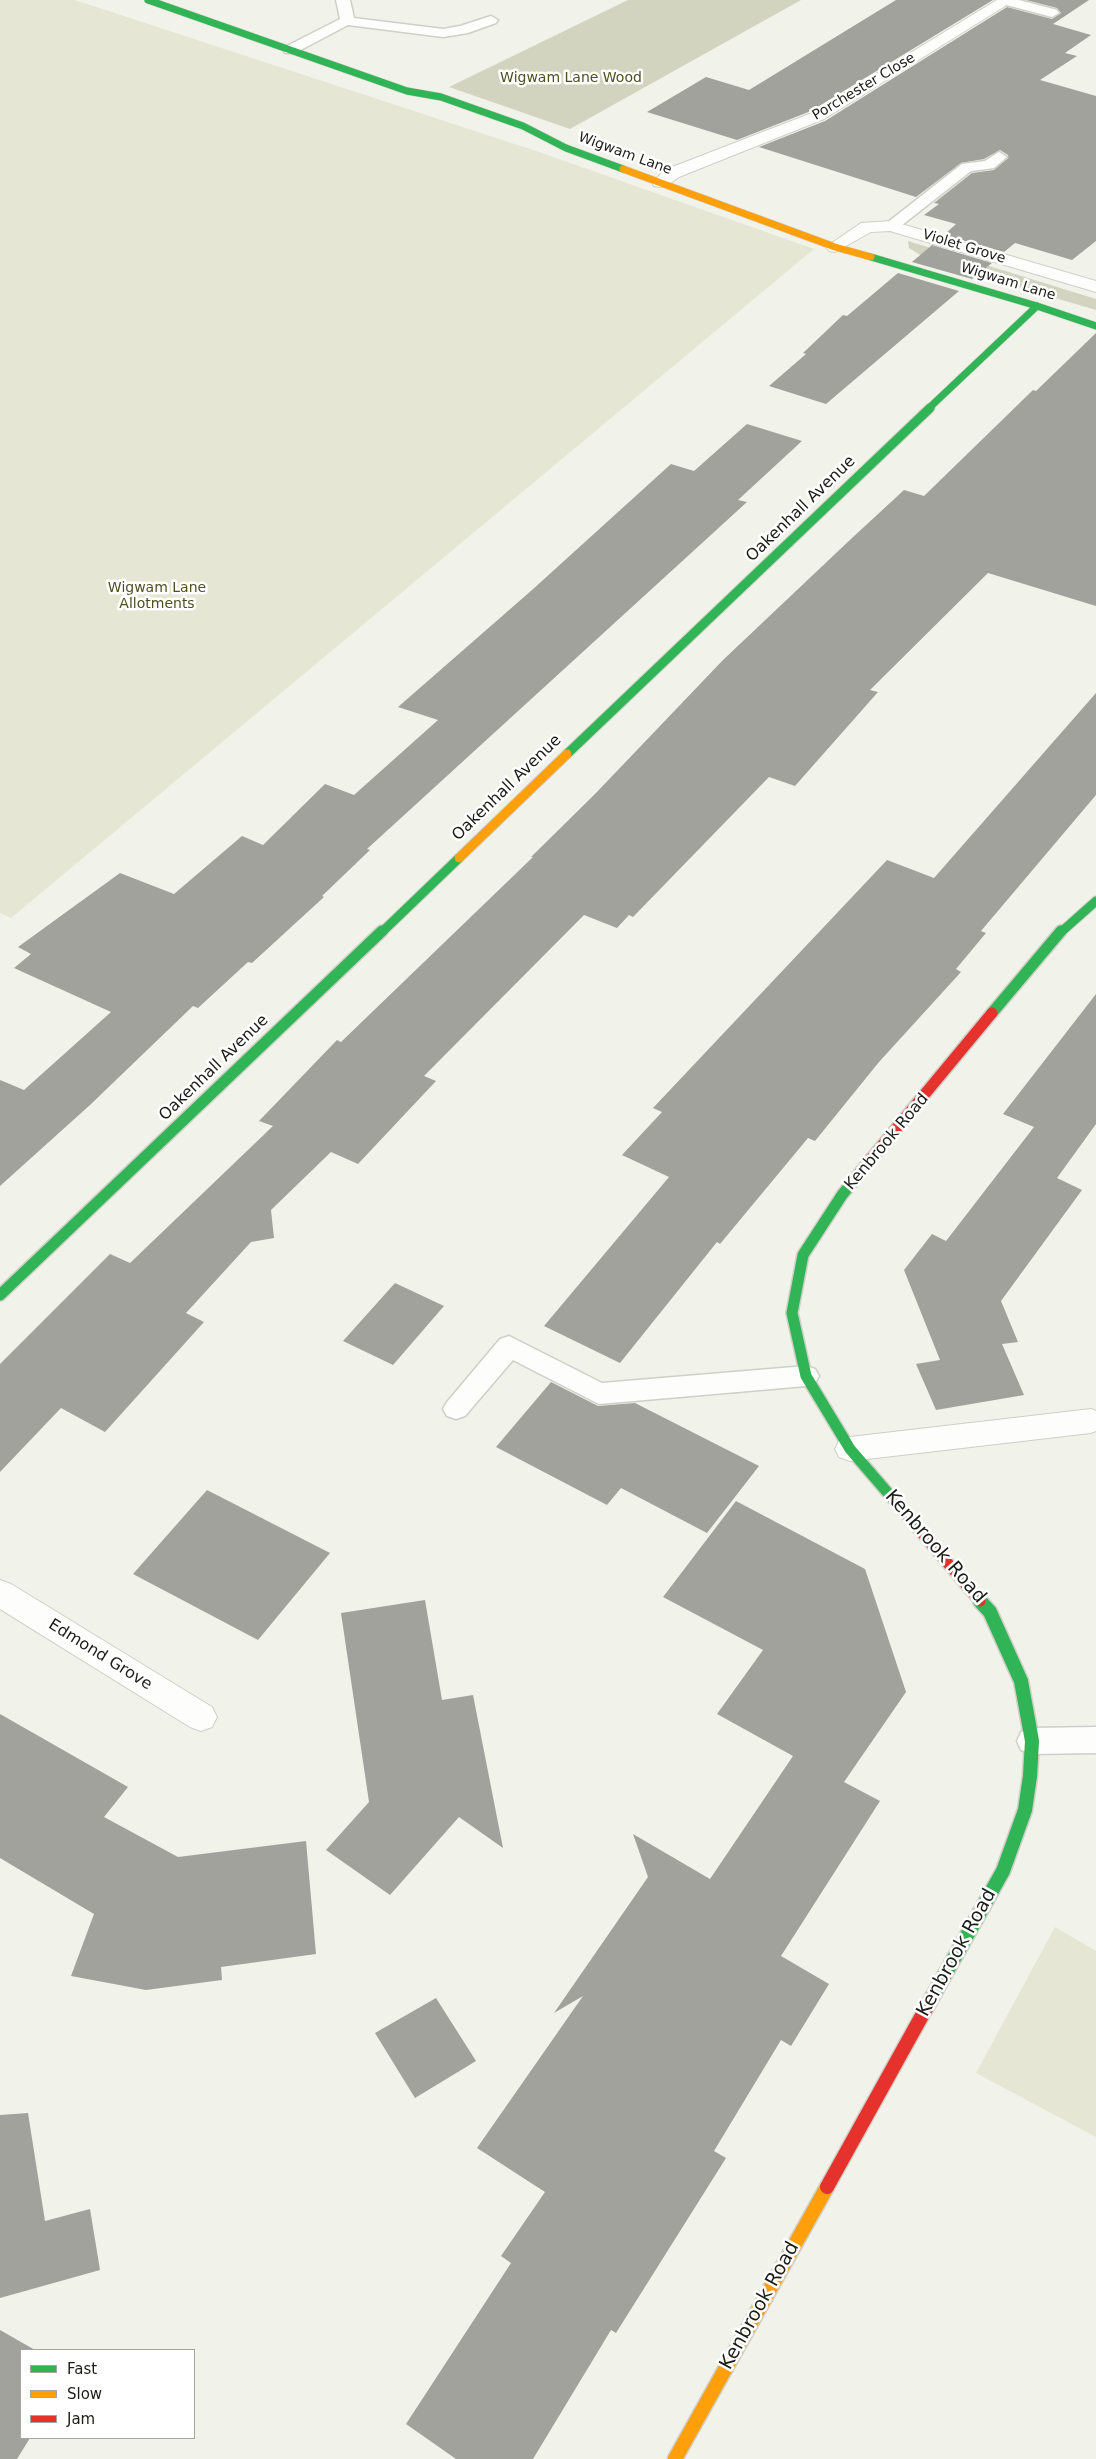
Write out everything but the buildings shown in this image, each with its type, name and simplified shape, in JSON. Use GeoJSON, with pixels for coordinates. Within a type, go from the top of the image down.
{"type":"FeatureCollection","features":[{"type":"Feature","properties":{"kind":"street","name":"Wigwam Lane"},"geometry":{"type":"LineString","coordinates":[[148,0],[407,91],[440,97],[496,116],[523,126],[566,148],[835,247],[1037,306],[1096,326]]}},
{"type":"Feature","properties":{"kind":"street","name":"Porchester Close"},"geometry":{"type":"LineString","coordinates":[[660,182],[673,173],[818,116],[1005,0]]}},
{"type":"Feature","properties":{"kind":"street","name":"Violet Grove"},"geometry":{"type":"LineString","coordinates":[[835,247],[867,227],[891,226],[1096,287]]}},
{"type":"Feature","properties":{"kind":"street"},"geometry":{"type":"LineString","coordinates":[[1075,281],[1089,269]]}},
{"type":"Feature","properties":{"kind":"street","name":"Oakenhall Avenue"},"geometry":{"type":"LineString","coordinates":[[0,1295],[1037,306]]}},
{"type":"Feature","properties":{"kind":"street","name":"Kenbrook Road"},"geometry":{"type":"LineString","coordinates":[[675,2459],[1003,1871],[1025,1810],[1030,1776],[1032,1741],[1021,1681],[990,1612],[850,1449],[806,1376],[792,1313],[803,1255],[842,1195],[1049,945],[1096,901]]}},
{"type":"Feature","properties":{"kind":"street"},"geometry":{"type":"LineString","coordinates":[[850,1449],[1092,1421]]}},
{"type":"Feature","properties":{"kind":"street","name":"Edmond Grove"},"geometry":{"type":"LineString","coordinates":[[0,1593],[201,1717]]}},
{"type":"Feature","properties":{"kind":"lane"},"geometry":{"type":"LineString","coordinates":[[343,0],[348,16],[346,22]]}},
{"type":"Feature","properties":{"kind":"lane"},"geometry":{"type":"LineString","coordinates":[[1005,0],[1052,13]]}},
{"type":"Feature","properties":{"kind":"lane"},"geometry":{"type":"LineString","coordinates":[[290,50],[346,22],[443,33],[463,30],[491,20]]}},
{"type":"Feature","properties":{"kind":"lane"},"geometry":{"type":"LineString","coordinates":[[891,226],[913,212],[967,167],[989,165],[999,157]]}},
{"type":"Feature","properties":{"kind":"lane"},"geometry":{"type":"LineString","coordinates":[[456,1409],[509,1346],[599,1394],[806,1376]]}},
{"type":"Feature","properties":{"kind":"lane"},"geometry":{"type":"LineString","coordinates":[[1032,1741],[1096,1740]]}},
{"type":"Feature","properties":{"kind":"green space","name":"Wigwam Lane Allotments"},"geometry":{"type":"Polygon","coordinates":[[[0,0],[75,0],[539,152],[814,249],[11,918],[0,913],[0,0]]]}},
{"type":"Feature","properties":{"kind":"green space","name":"Wigwam Lane Wood"},"geometry":{"type":"Polygon","coordinates":[[[628,0],[801,0],[570,129],[449,87],[628,0]]]}},
{"type":"Feature","properties":{"kind":"green space"},"geometry":{"type":"Polygon","coordinates":[[[908,241],[1096,299],[1096,310],[930,261],[909,248],[908,241]]]}},
{"type":"Feature","properties":{"kind":"green space"},"geometry":{"type":"Polygon","coordinates":[[[1055,1927],[1096,1951],[1096,2137],[976,2073],[1055,1927]]]}},
{"type":"Feature","properties":{"kind":"traffic: fast"},"geometry":{"type":"LineString","coordinates":[[148,0],[407,91],[441,97],[523,126],[566,148],[623,169]]}},
{"type":"Feature","properties":{"kind":"traffic: fast"},"geometry":{"type":"LineString","coordinates":[[871,257],[1037,306],[1096,326]]}},
{"type":"Feature","properties":{"kind":"traffic: fast"},"geometry":{"type":"LineString","coordinates":[[567,754],[1037,306]]}},
{"type":"Feature","properties":{"kind":"traffic: fast"},"geometry":{"type":"LineString","coordinates":[[0,1295],[459,858]]}},
{"type":"Feature","properties":{"kind":"traffic: fast"},"geometry":{"type":"LineString","coordinates":[[992,1013],[1055,937],[1096,901]]}},
{"type":"Feature","properties":{"kind":"traffic: fast"},"geometry":{"type":"LineString","coordinates":[[871,1159],[842,1195],[803,1255],[792,1313],[806,1376],[850,1449],[906,1514]]}},
{"type":"Feature","properties":{"kind":"traffic: fast"},"geometry":{"type":"LineString","coordinates":[[929,2003],[1003,1871],[1025,1810],[1030,1776],[1032,1741],[1021,1681],[990,1612],[980,1601]]}},
{"type":"Feature","properties":{"kind":"traffic: slow"},"geometry":{"type":"LineString","coordinates":[[623,169],[835,247],[871,257]]}},
{"type":"Feature","properties":{"kind":"traffic: slow"},"geometry":{"type":"LineString","coordinates":[[459,858],[567,754]]}},
{"type":"Feature","properties":{"kind":"traffic: slow"},"geometry":{"type":"LineString","coordinates":[[675,2459],[827,2187]]}},
{"type":"Feature","properties":{"kind":"traffic: jam"},"geometry":{"type":"LineString","coordinates":[[871,1159],[992,1013]]}},
{"type":"Feature","properties":{"kind":"traffic: jam"},"geometry":{"type":"LineString","coordinates":[[906,1514],[980,1601]]}},
{"type":"Feature","properties":{"kind":"traffic: jam"},"geometry":{"type":"LineString","coordinates":[[827,2187],[929,2003]]}}]}
